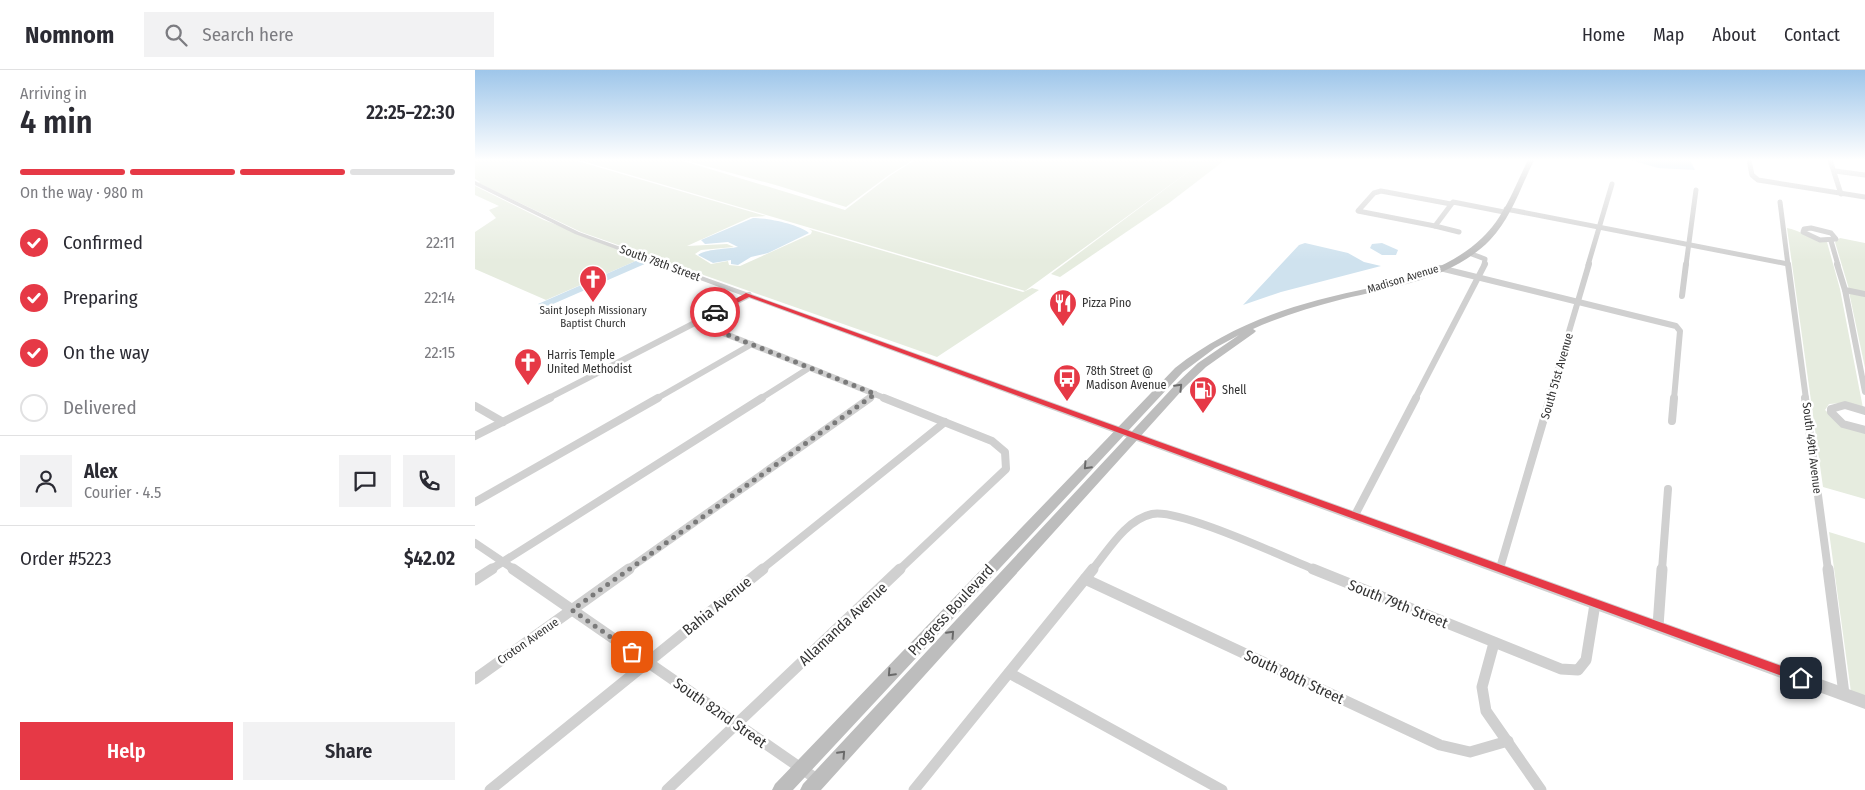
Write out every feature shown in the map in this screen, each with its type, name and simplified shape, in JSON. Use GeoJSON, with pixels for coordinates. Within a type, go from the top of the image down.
{"type":"FeatureCollection","features":[{"type":"Feature","properties":{"kind":"main road","name":"Madison Avenue"},"geometry":{"type":"LineString","coordinates":[[1127,433],[1203,365],[1250,332],[1283,314],[1416,278],[1469,253],[1491,234],[1514,194]]}},
{"type":"Feature","properties":{"kind":"main road","name":"Progress Boulevard"},"geometry":{"type":"LineString","coordinates":[[781,790],[995,563],[1127,433]]}},
{"type":"Feature","properties":{"kind":"main road","name":"Progress Boulevard"},"geometry":{"type":"LineString","coordinates":[[813,785],[1010,570],[1127,433]]}},
{"type":"Feature","properties":{"kind":"main road"},"geometry":{"type":"LineString","coordinates":[[995,563],[1010,570]]}},
{"type":"Feature","properties":{"kind":"street","name":"South 78th Street"},"geometry":{"type":"LineString","coordinates":[[497,194],[577,233],[749,294],[1865,702]]}},
{"type":"Feature","properties":{"kind":"street"},"geometry":{"type":"LineString","coordinates":[[1373,194],[1358,211],[1459,232]]}},
{"type":"Feature","properties":{"kind":"street"},"geometry":{"type":"LineString","coordinates":[[1396,194],[1600,227],[1788,264]]}},
{"type":"Feature","properties":{"kind":"street","name":"South 51st Avenue"},"geometry":{"type":"LineString","coordinates":[[1500,568],[1609,194]]}},
{"type":"Feature","properties":{"kind":"street"},"geometry":{"type":"LineString","coordinates":[[1682,296],[1696,194]]}},
{"type":"Feature","properties":{"kind":"street"},"geometry":{"type":"LineString","coordinates":[[1841,194],[1865,198]]}},
{"type":"Feature","properties":{"kind":"street"},"geometry":{"type":"LineString","coordinates":[[1435,226],[1457,195]]}},
{"type":"Feature","properties":{"kind":"street","name":"South 49th Avenue"},"geometry":{"type":"LineString","coordinates":[[1780,202],[1844,694]]}},
{"type":"Feature","properties":{"kind":"street"},"geometry":{"type":"LineString","coordinates":[[1811,228],[1827,231],[1836,237],[1831,240],[1815,238],[1803,230],[1811,228]]}},
{"type":"Feature","properties":{"kind":"street"},"geometry":{"type":"LineString","coordinates":[[1831,240],[1845,290],[1865,392]]}},
{"type":"Feature","properties":{"kind":"street"},"geometry":{"type":"LineString","coordinates":[[1355,515],[1486,260],[1469,253]]}},
{"type":"Feature","properties":{"kind":"street"},"geometry":{"type":"LineString","coordinates":[[1440,268],[1676,326],[1680,331],[1672,421]]}},
{"type":"Feature","properties":{"kind":"street"},"geometry":{"type":"LineString","coordinates":[[1845,290],[1865,294]]}},
{"type":"Feature","properties":{"kind":"street"},"geometry":{"type":"LineString","coordinates":[[475,436],[749,294]]}},
{"type":"Feature","properties":{"kind":"street"},"geometry":{"type":"LineString","coordinates":[[696,322],[945,422]]}},
{"type":"Feature","properties":{"kind":"street"},"geometry":{"type":"LineString","coordinates":[[475,502],[752,344]]}},
{"type":"Feature","properties":{"kind":"street"},"geometry":{"type":"LineString","coordinates":[[475,580],[809,368]]}},
{"type":"Feature","properties":{"kind":"street","name":"Croton Avenue"},"geometry":{"type":"LineString","coordinates":[[475,679],[875,394]]}},
{"type":"Feature","properties":{"kind":"street"},"geometry":{"type":"LineString","coordinates":[[1865,411],[1839,405],[1834,406],[1831,412],[1843,424],[1865,430]]}},
{"type":"Feature","properties":{"kind":"street"},"geometry":{"type":"LineString","coordinates":[[475,406],[503,422]]}},
{"type":"Feature","properties":{"kind":"street","name":"Allamanda Avenue"},"geometry":{"type":"LineString","coordinates":[[667,790],[1006,469],[1005,452],[992,441],[945,422]]}},
{"type":"Feature","properties":{"kind":"street","name":"Bahia Avenue"},"geometry":{"type":"LineString","coordinates":[[490,790],[945,422]]}},
{"type":"Feature","properties":{"kind":"street"},"geometry":{"type":"LineString","coordinates":[[1658,626],[1668,489]]}},
{"type":"Feature","properties":{"kind":"street","name":"South 79th Street"},"geometry":{"type":"LineString","coordinates":[[1085,579],[1127,527],[1152,514],[1186,518],[1561,669],[1577,670],[1586,660],[1595,604]]}},
{"type":"Feature","properties":{"kind":"street","name":"South 82nd Street"},"geometry":{"type":"LineString","coordinates":[[475,543],[801,769],[813,785]]}},
{"type":"Feature","properties":{"kind":"street"},"geometry":{"type":"LineString","coordinates":[[914,790],[1085,579]]}},
{"type":"Feature","properties":{"kind":"street","name":"South 80th Street"},"geometry":{"type":"LineString","coordinates":[[1085,579],[1440,745],[1470,752],[1508,741]]}},
{"type":"Feature","properties":{"kind":"street"},"geometry":{"type":"LineString","coordinates":[[1494,643],[1483,687],[1486,711],[1541,790]]}},
{"type":"Feature","properties":{"kind":"street"},"geometry":{"type":"LineString","coordinates":[[1009,673],[1222,790]]}},
{"type":"Feature","properties":{"kind":"shaded area"},"geometry":{"type":"Polygon","coordinates":[[[490,194],[544,220],[651,261],[647,263],[638,260],[546,300],[475,269],[475,232],[496,218],[489,210],[499,206],[475,195],[490,194]]]}},
{"type":"Feature","properties":{"kind":"shaded area"},"geometry":{"type":"Polygon","coordinates":[[[500,194],[689,194],[766,216],[751,217],[687,246],[727,244],[734,247],[701,250],[695,254],[711,264],[728,261],[729,265],[740,266],[811,234],[812,231],[809,229],[1023,292],[1032,288],[1039,290],[937,357],[581,232],[500,194]]]}},
{"type":"Feature","properties":{"kind":"shaded area"},"geometry":{"type":"Polygon","coordinates":[[[693,194],[791,194],[845,210],[867,194],[1158,194],[1025,291],[693,194]]]}},
{"type":"Feature","properties":{"kind":"shaded area"},"geometry":{"type":"Polygon","coordinates":[[[803,194],[864,194],[846,207],[803,194]]]}},
{"type":"Feature","properties":{"kind":"shaded area"},"geometry":{"type":"Polygon","coordinates":[[[1159,194],[1181,194],[1060,277],[1051,274],[1159,194]]]}},
{"type":"Feature","properties":{"kind":"shaded area"},"geometry":{"type":"Polygon","coordinates":[[[1787,228],[1827,242],[1840,289],[1863,408],[1842,403],[1829,404],[1825,410],[1840,424],[1865,432],[1865,499],[1823,487],[1787,228]]]}},
{"type":"Feature","properties":{"kind":"shaded area"},"geometry":{"type":"Polygon","coordinates":[[[1840,238],[1865,243],[1865,293],[1849,289],[1835,242],[1840,238]]]}},
{"type":"Feature","properties":{"kind":"shaded area"},"geometry":{"type":"Polygon","coordinates":[[[1849,292],[1865,295],[1865,368],[1849,292]]]}},
{"type":"Feature","properties":{"kind":"shaded area"},"geometry":{"type":"Polygon","coordinates":[[[1829,532],[1865,543],[1865,697],[1851,692],[1829,532]]]}},
{"type":"Feature","properties":{"kind":"water"},"geometry":{"type":"Polygon","coordinates":[[[753,218],[782,222],[809,233],[768,253],[751,257],[738,265],[731,264],[731,260],[713,263],[698,255],[711,250],[738,247],[728,242],[705,244],[701,240],[753,218]]]}},
{"type":"Feature","properties":{"kind":"water"},"geometry":{"type":"Polygon","coordinates":[[[1305,243],[1348,253],[1364,262],[1381,266],[1281,292],[1243,305],[1299,245],[1305,243]]]}},
{"type":"Feature","properties":{"kind":"water"},"geometry":{"type":"Polygon","coordinates":[[[1382,243],[1398,250],[1396,255],[1382,255],[1370,248],[1372,244],[1382,243]]]}},
{"type":"Feature","properties":{"kind":"water"},"geometry":{"type":"Polygon","coordinates":[[[638,260],[647,263],[546,307],[538,304],[638,260]]]}},
{"type":"Feature","properties":{"kind":"way so far"},"geometry":{"type":"LineString","coordinates":[[632,652],[572,610],[875,394],[696,322],[715,312]]}},
{"type":"Feature","properties":{"kind":"place","name":"Saint Joseph Missionary Baptist Church"},"geometry":{"type":"Point","coordinates":[593,303]}},
{"type":"Feature","properties":{"kind":"place","name":"Pizza Pino"},"geometry":{"type":"Point","coordinates":[1063,327]}},
{"type":"Feature","properties":{"kind":"place","name":"Harris Temple United Methodist"},"geometry":{"type":"Point","coordinates":[528,386]}},
{"type":"Feature","properties":{"kind":"place","name":"78th Street @ Madison Avenue"},"geometry":{"type":"Point","coordinates":[1067,402]}},
{"type":"Feature","properties":{"kind":"place","name":"Shell"},"geometry":{"type":"Point","coordinates":[1203,414]}},
{"type":"Feature","properties":{"kind":"route"},"geometry":{"type":"LineString","coordinates":[[715,312],[749,294],[1801,678]]}}]}
